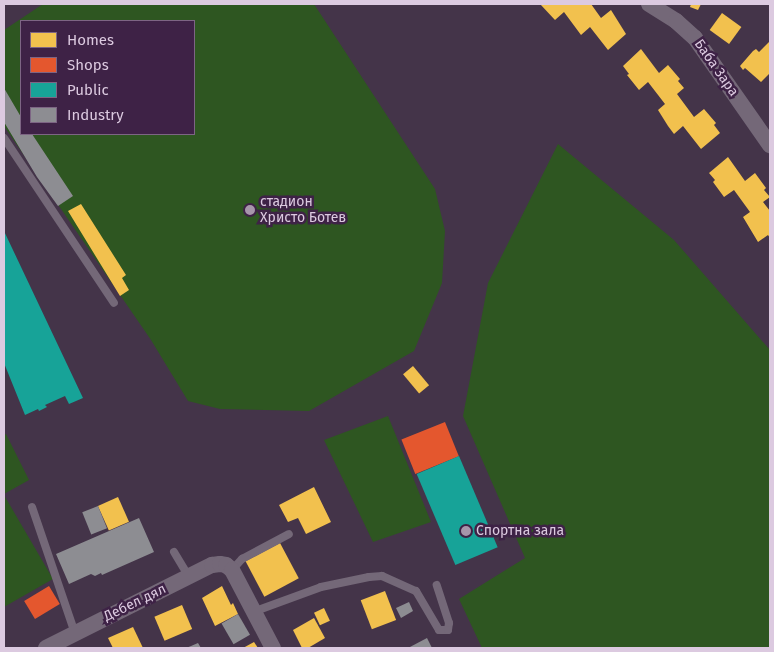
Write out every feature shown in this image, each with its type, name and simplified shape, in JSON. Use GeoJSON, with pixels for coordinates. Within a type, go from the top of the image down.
{"type":"FeatureCollection","features":[{"type":"Feature","properties":{"kind":"street","name":"Баба Зара"},"geometry":{"type":"LineString","coordinates":[[649,4],[676,21],[695,38],[770,145]]}},
{"type":"Feature","properties":{"kind":"street","name":"Дебел дял"},"geometry":{"type":"LineString","coordinates":[[46,648],[212,565],[229,568]]}},
{"type":"Feature","properties":{"kind":"street"},"geometry":{"type":"LineString","coordinates":[[229,568],[272,648]]}},
{"type":"Feature","properties":{"kind":"lane"},"geometry":{"type":"LineString","coordinates":[[4,138],[114,302]]}},
{"type":"Feature","properties":{"kind":"lane"},"geometry":{"type":"LineString","coordinates":[[32,507],[75,633]]}},
{"type":"Feature","properties":{"kind":"lane"},"geometry":{"type":"LineString","coordinates":[[229,568],[289,534]]}},
{"type":"Feature","properties":{"kind":"lane"},"geometry":{"type":"LineString","coordinates":[[174,552],[189,576]]}},
{"type":"Feature","properties":{"kind":"lane"},"geometry":{"type":"LineString","coordinates":[[253,612],[321,587],[382,576],[416,591],[439,630],[448,630],[449,623],[437,584]]}},
{"type":"Feature","properties":{"kind":"green space","name":"стадион Христо Ботев"},"geometry":{"type":"Polygon","coordinates":[[[43,4],[314,4],[435,189],[445,231],[442,283],[414,351],[309,411],[220,409],[188,401],[151,340],[4,126],[4,30],[43,4]]]}},
{"type":"Feature","properties":{"kind":"green space"},"geometry":{"type":"Polygon","coordinates":[[[558,144],[674,240],[770,350],[770,648],[482,648],[459,599],[525,558],[463,416],[488,283],[558,144]]]}},
{"type":"Feature","properties":{"kind":"green space"},"geometry":{"type":"Polygon","coordinates":[[[388,416],[431,522],[373,542],[324,440],[388,416]]]}},
{"type":"Feature","properties":{"kind":"green space"},"geometry":{"type":"Polygon","coordinates":[[[6,434],[29,480],[4,494],[4,435],[6,434]]]}},
{"type":"Feature","properties":{"kind":"green space"},"geometry":{"type":"Polygon","coordinates":[[[4,495],[53,579],[4,607],[4,495]]]}},
{"type":"Feature","properties":{"kind":"building: Homes"},"geometry":{"type":"Polygon","coordinates":[[[540,4],[591,4],[601,18],[611,10],[626,34],[608,50],[590,27],[581,35],[564,12],[555,20],[540,4]]]}},
{"type":"Feature","properties":{"kind":"building: Homes"},"geometry":{"type":"Polygon","coordinates":[[[691,4],[701,4],[698,10],[690,7],[691,4]]]}},
{"type":"Feature","properties":{"kind":"building: Homes"},"geometry":{"type":"Polygon","coordinates":[[[722,13],[741,27],[729,44],[710,30],[722,13]]]}},
{"type":"Feature","properties":{"kind":"building: Homes"},"geometry":{"type":"Polygon","coordinates":[[[770,41],[770,73],[761,82],[740,66],[753,51],[756,49],[759,52],[770,41]]]}},
{"type":"Feature","properties":{"kind":"building: Homes"},"geometry":{"type":"Polygon","coordinates":[[[641,49],[659,73],[668,65],[680,79],[678,81],[684,88],[677,94],[694,117],[704,109],[716,123],[714,125],[720,133],[701,149],[683,126],[674,134],[658,110],[665,104],[648,82],[639,90],[627,75],[629,74],[623,66],[641,49]]]}},
{"type":"Feature","properties":{"kind":"building: Homes"},"geometry":{"type":"Polygon","coordinates":[[[728,157],[745,181],[755,173],[766,188],[764,190],[770,197],[763,202],[770,211],[770,238],[768,235],[758,242],[743,217],[750,212],[734,190],[724,197],[713,182],[715,180],[709,173],[728,157]]]}},
{"type":"Feature","properties":{"kind":"building: Homes"},"geometry":{"type":"Polygon","coordinates":[[[81,204],[126,275],[122,278],[129,290],[120,296],[68,211],[81,204]]]}},
{"type":"Feature","properties":{"kind":"building: Homes"},"geometry":{"type":"Polygon","coordinates":[[[413,366],[429,385],[419,394],[403,374],[413,366]]]}},
{"type":"Feature","properties":{"kind":"building: Homes"},"geometry":{"type":"Polygon","coordinates":[[[314,487],[331,522],[306,534],[298,518],[288,522],[279,505],[314,487]]]}},
{"type":"Feature","properties":{"kind":"building: Homes"},"geometry":{"type":"Polygon","coordinates":[[[118,497],[129,522],[109,531],[98,506],[118,497]]]}},
{"type":"Feature","properties":{"kind":"building: Homes"},"geometry":{"type":"Polygon","coordinates":[[[280,543],[299,578],[264,597],[246,561],[280,543]]]}},
{"type":"Feature","properties":{"kind":"building: Homes"},"geometry":{"type":"Polygon","coordinates":[[[222,586],[231,605],[233,603],[238,614],[215,626],[202,598],[222,586]]]}},
{"type":"Feature","properties":{"kind":"building: Homes"},"geometry":{"type":"Polygon","coordinates":[[[385,591],[396,620],[372,629],[361,600],[385,591]]]}},
{"type":"Feature","properties":{"kind":"building: Homes"},"geometry":{"type":"Polygon","coordinates":[[[182,605],[192,629],[165,641],[154,617],[182,605]]]}},
{"type":"Feature","properties":{"kind":"building: Homes"},"geometry":{"type":"Polygon","coordinates":[[[324,608],[330,621],[320,625],[314,613],[324,608]]]}},
{"type":"Feature","properties":{"kind":"building: Homes"},"geometry":{"type":"Polygon","coordinates":[[[314,618],[325,638],[308,648],[302,648],[293,630],[314,618]]]}},
{"type":"Feature","properties":{"kind":"building: Homes"},"geometry":{"type":"Polygon","coordinates":[[[133,627],[143,648],[113,648],[108,638],[133,627]]]}},
{"type":"Feature","properties":{"kind":"building: Homes"},"geometry":{"type":"Polygon","coordinates":[[[254,642],[258,648],[243,648],[254,642]]]}},
{"type":"Feature","properties":{"kind":"building: Shops"},"geometry":{"type":"Polygon","coordinates":[[[445,422],[459,456],[415,474],[401,440],[445,422]]]}},
{"type":"Feature","properties":{"kind":"building: Shops"},"geometry":{"type":"Polygon","coordinates":[[[49,586],[60,604],[35,619],[24,601],[49,586]]]}},
{"type":"Feature","properties":{"kind":"building: Public"},"geometry":{"type":"Polygon","coordinates":[[[4,231],[83,398],[69,404],[65,396],[45,405],[47,407],[39,411],[38,409],[25,415],[4,363],[4,231]]]}},
{"type":"Feature","properties":{"kind":"building: Public"},"geometry":{"type":"Polygon","coordinates":[[[459,456],[498,547],[455,565],[417,474],[459,456]]]}},
{"type":"Feature","properties":{"kind":"building: Industry"},"geometry":{"type":"Polygon","coordinates":[[[4,88],[20,115],[20,135],[33,135],[73,196],[58,206],[37,177],[4,122],[4,88]]]}},
{"type":"Feature","properties":{"kind":"building: Industry"},"geometry":{"type":"Polygon","coordinates":[[[98,506],[107,528],[91,535],[82,512],[98,506]]]}},
{"type":"Feature","properties":{"kind":"building: Industry"},"geometry":{"type":"Polygon","coordinates":[[[139,518],[154,552],[102,575],[101,573],[95,576],[91,574],[69,584],[56,554],[139,518]]]}},
{"type":"Feature","properties":{"kind":"building: Industry"},"geometry":{"type":"Polygon","coordinates":[[[409,602],[413,611],[401,618],[396,608],[409,602]]]}},
{"type":"Feature","properties":{"kind":"building: Industry"},"geometry":{"type":"Polygon","coordinates":[[[238,614],[250,635],[234,644],[222,624],[238,614]]]}},
{"type":"Feature","properties":{"kind":"building: Industry"},"geometry":{"type":"Polygon","coordinates":[[[427,638],[432,648],[408,648],[427,638]]]}},
{"type":"Feature","properties":{"kind":"building: Industry"},"geometry":{"type":"Polygon","coordinates":[[[198,643],[201,648],[186,648],[191,646],[198,643]]]}},
{"type":"Feature","properties":{"kind":"place","name":"стадион Христо Ботев"},"geometry":{"type":"Point","coordinates":[250,210]}},
{"type":"Feature","properties":{"kind":"place","name":"Спортна зала"},"geometry":{"type":"Point","coordinates":[466,531]}}]}
